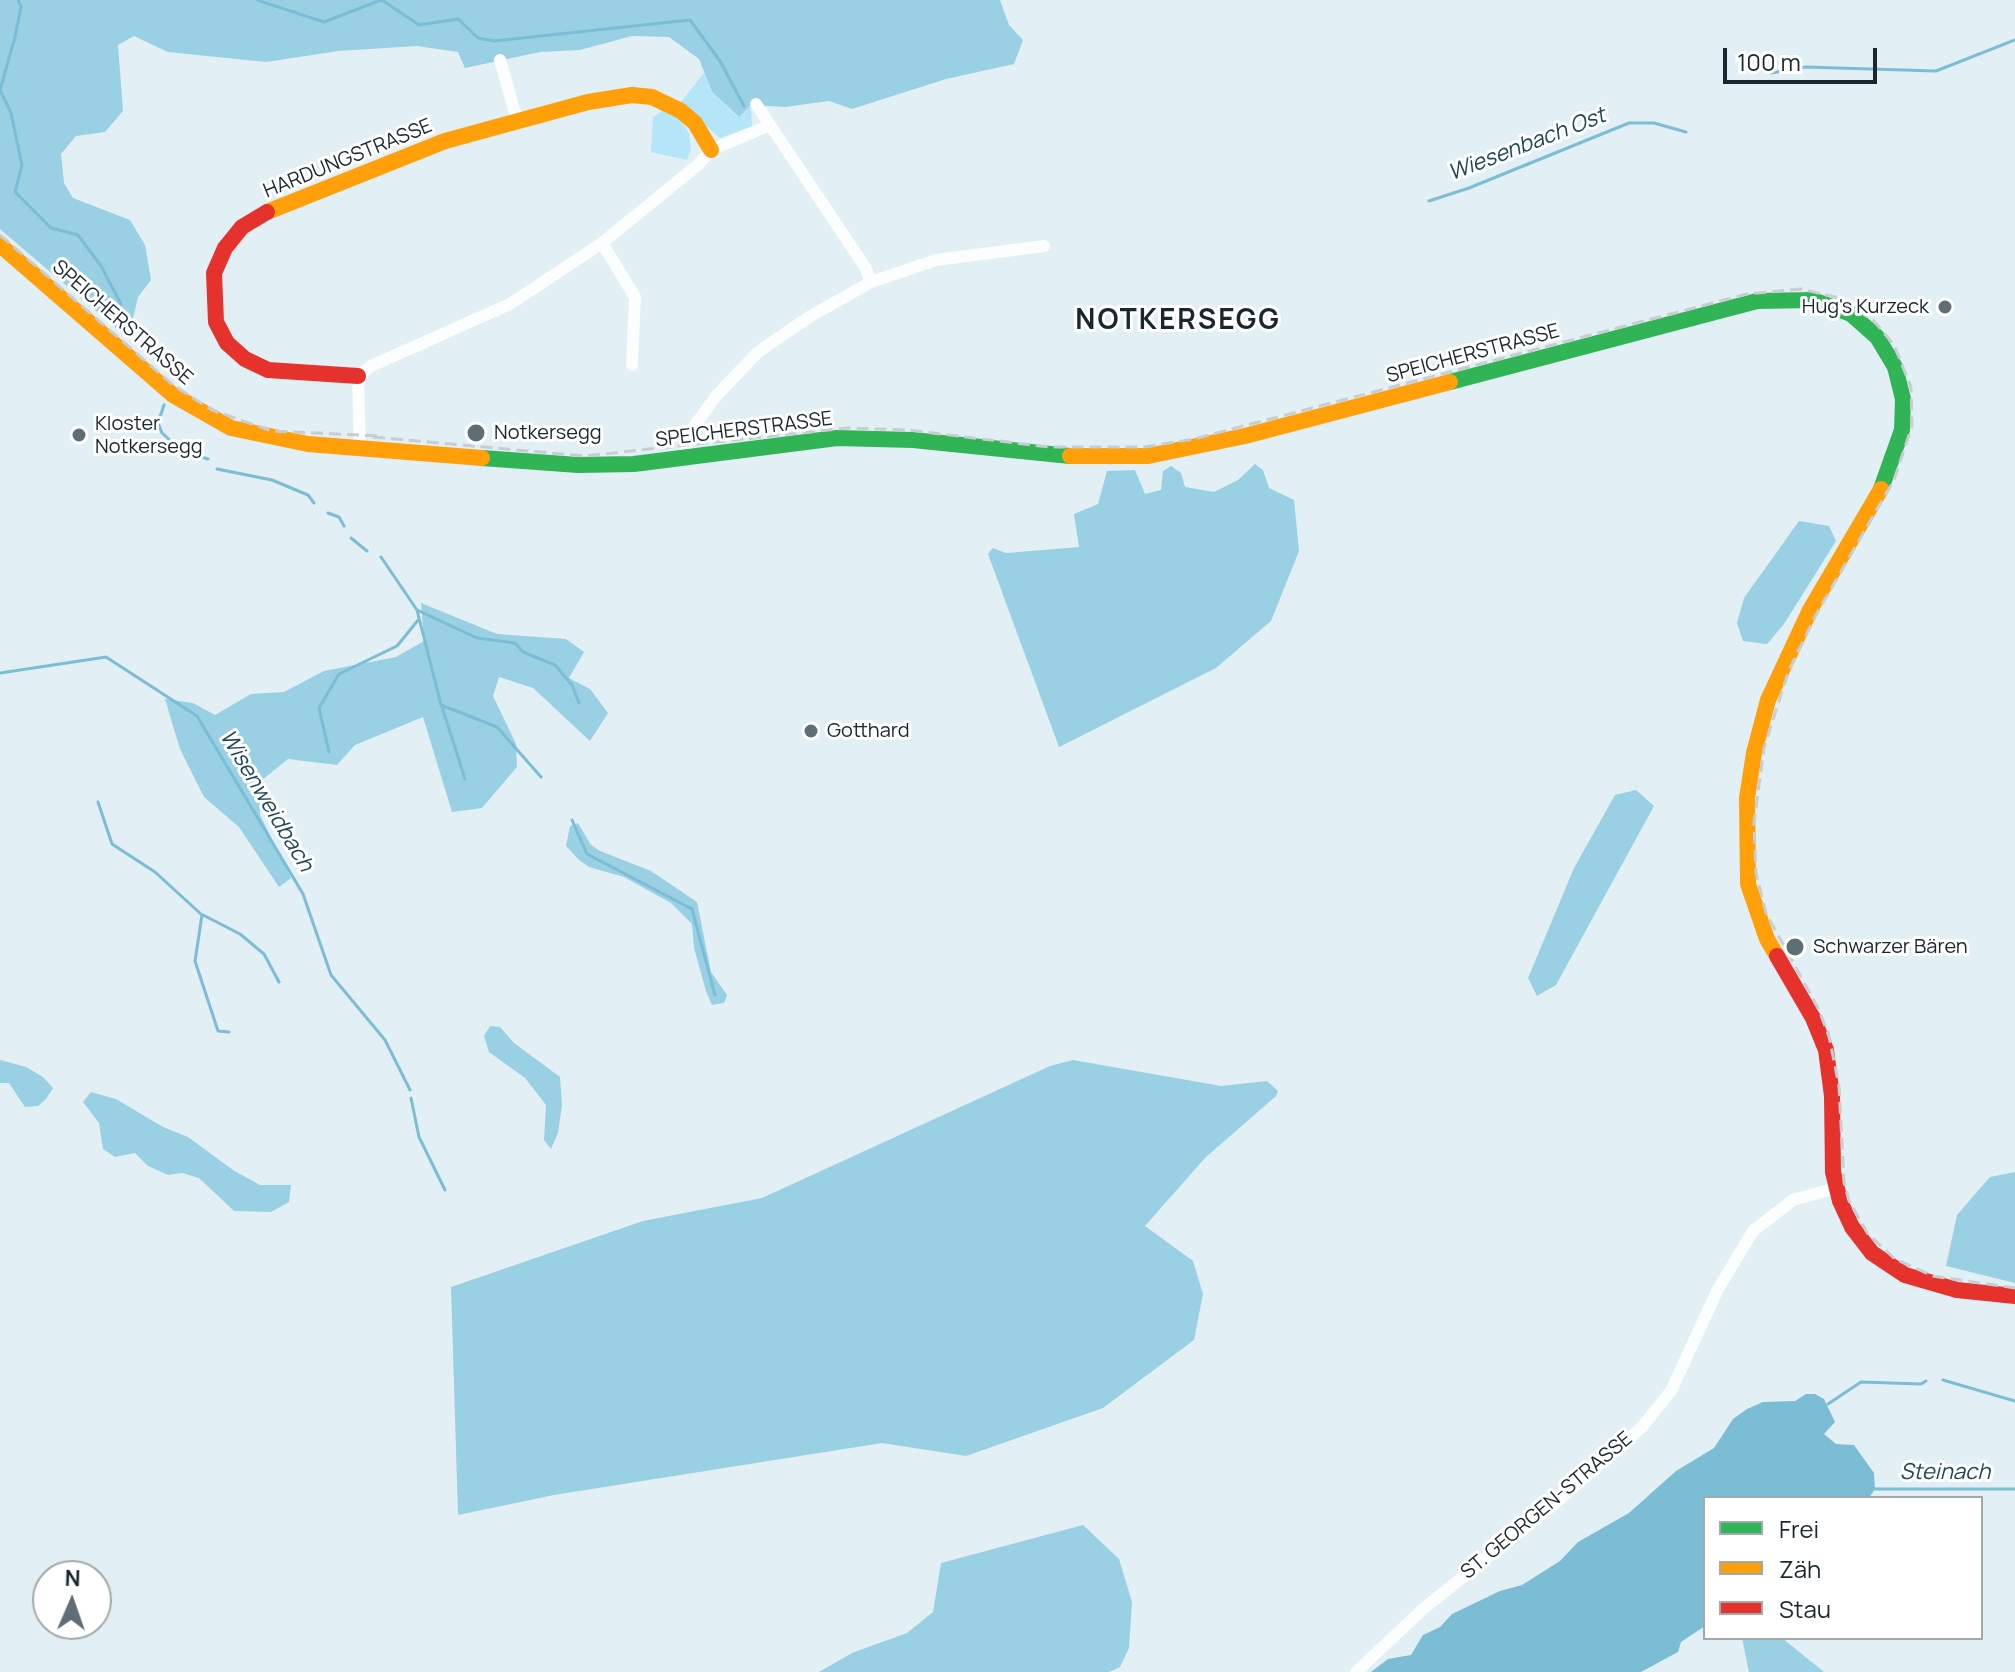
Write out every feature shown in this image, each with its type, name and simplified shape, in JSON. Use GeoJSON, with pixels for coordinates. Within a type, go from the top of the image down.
{"type":"FeatureCollection","features":[{"type":"Feature","properties":{"kind":"main road","name":"HARDUNGSTRASSE"},"geometry":{"type":"LineString","coordinates":[[358,376],[268,370],[245,359],[227,343],[216,322],[214,273],[225,248],[242,227],[265,213],[386,162],[517,120],[588,102],[632,95],[652,97],[681,111],[695,123],[711,150]]}},
{"type":"Feature","properties":{"kind":"main road","name":"SPEICHERSTRASSE"},"geometry":{"type":"LineString","coordinates":[[0,245],[159,383],[204,415],[270,439],[578,465],[634,464],[802,440],[866,437],[1051,456],[1148,456],[1245,436],[1757,301],[1813,300],[1851,314],[1877,337],[1895,367],[1903,399],[1902,430],[1881,489],[1810,610],[1780,670],[1755,745],[1745,824],[1748,884],[1759,921],[1813,1018],[1826,1050],[1832,1096],[1836,1188],[1852,1227],[1886,1264],[1941,1287],[2015,1296]]}},
{"type":"Feature","properties":{"kind":"street"},"geometry":{"type":"LineString","coordinates":[[500,60],[517,120]]}},
{"type":"Feature","properties":{"kind":"street"},"geometry":{"type":"LineString","coordinates":[[756,104],[865,267],[871,282]]}},
{"type":"Feature","properties":{"kind":"street","name":"HARDUNGSTRASSE"},"geometry":{"type":"LineString","coordinates":[[358,376],[510,304],[602,243],[699,164],[711,150],[768,126]]}},
{"type":"Feature","properties":{"kind":"street"},"geometry":{"type":"LineString","coordinates":[[602,243],[635,297],[632,365]]}},
{"type":"Feature","properties":{"kind":"street"},"geometry":{"type":"LineString","coordinates":[[685,457],[686,438],[717,395],[758,352],[809,317],[871,282],[936,260],[1044,246]]}},
{"type":"Feature","properties":{"kind":"street"},"geometry":{"type":"LineString","coordinates":[[358,376],[360,448]]}},
{"type":"Feature","properties":{"kind":"street","name":"ST. GEORGEN-STRASSE"},"geometry":{"type":"LineString","coordinates":[[1356,1672],[1423,1609],[1565,1496],[1642,1427],[1671,1391],[1718,1289],[1753,1231],[1793,1200],[1836,1188]]}},
{"type":"Feature","properties":{"kind":"shaded area"},"geometry":{"type":"Polygon","coordinates":[[[0,0],[1000,0],[1009,25],[1023,40],[1014,64],[946,79],[852,109],[829,101],[785,107],[751,105],[739,117],[712,92],[699,59],[669,37],[632,36],[580,50],[540,52],[465,68],[458,52],[417,46],[338,51],[266,62],[168,52],[134,36],[118,45],[123,111],[105,132],[76,136],[61,154],[64,183],[73,198],[130,220],[145,245],[151,280],[138,297],[130,331],[123,334],[0,229],[0,0]]]}},
{"type":"Feature","properties":{"kind":"shaded area"},"geometry":{"type":"Polygon","coordinates":[[[704,73],[712,92],[738,117],[751,105],[752,126],[720,138],[680,103],[704,73]]]}},
{"type":"Feature","properties":{"kind":"shaded area"},"geometry":{"type":"Polygon","coordinates":[[[664,110],[679,118],[689,133],[691,149],[687,160],[651,152],[653,117],[664,110]]]}},
{"type":"Feature","properties":{"kind":"shaded area"},"geometry":{"type":"Polygon","coordinates":[[[1255,464],[1263,470],[1269,488],[1294,500],[1299,551],[1271,621],[1216,668],[1059,747],[988,554],[993,548],[1006,553],[1079,547],[1074,514],[1098,504],[1107,471],[1135,470],[1145,494],[1161,490],[1163,471],[1171,466],[1181,473],[1185,487],[1214,492],[1238,480],[1255,464]]]}},
{"type":"Feature","properties":{"kind":"shaded area"},"geometry":{"type":"Polygon","coordinates":[[[1799,521],[1829,526],[1836,541],[1784,624],[1767,644],[1743,641],[1737,623],[1744,598],[1799,521]]]}},
{"type":"Feature","properties":{"kind":"shaded area"},"geometry":{"type":"Polygon","coordinates":[[[421,603],[497,634],[566,639],[584,652],[569,678],[590,689],[608,713],[590,741],[533,688],[499,677],[493,696],[516,744],[517,767],[482,808],[452,812],[423,717],[355,745],[337,765],[288,759],[262,780],[260,815],[291,878],[279,887],[239,827],[204,797],[180,749],[165,699],[193,703],[215,715],[251,694],[284,692],[324,671],[396,657],[424,641],[421,603]]]}},
{"type":"Feature","properties":{"kind":"shaded area"},"geometry":{"type":"Polygon","coordinates":[[[1636,790],[1654,806],[1556,985],[1537,996],[1528,978],[1574,868],[1615,795],[1636,790]]]}},
{"type":"Feature","properties":{"kind":"shaded area"},"geometry":{"type":"Polygon","coordinates":[[[578,823],[591,845],[600,851],[651,871],[697,902],[711,972],[727,995],[724,1003],[712,1005],[706,991],[694,948],[692,924],[671,903],[624,877],[589,867],[579,860],[566,846],[570,826],[578,823]]]}},
{"type":"Feature","properties":{"kind":"shaded area"},"geometry":{"type":"Polygon","coordinates":[[[490,1026],[500,1027],[514,1043],[560,1077],[562,1105],[558,1133],[551,1149],[544,1140],[546,1105],[525,1078],[489,1052],[484,1036],[490,1026]]]}},
{"type":"Feature","properties":{"kind":"shaded area"},"geometry":{"type":"Polygon","coordinates":[[[0,1060],[26,1067],[43,1077],[53,1088],[46,1099],[38,1106],[25,1107],[9,1083],[0,1083],[0,1060]]]}},
{"type":"Feature","properties":{"kind":"shaded area"},"geometry":{"type":"Polygon","coordinates":[[[1073,1060],[1221,1086],[1267,1081],[1278,1091],[1205,1158],[1145,1226],[1193,1261],[1203,1294],[1194,1340],[1103,1408],[966,1456],[882,1443],[554,1495],[458,1515],[451,1287],[643,1221],[762,1198],[1050,1066],[1073,1060]]]}},
{"type":"Feature","properties":{"kind":"shaded area"},"geometry":{"type":"Polygon","coordinates":[[[91,1092],[116,1099],[163,1127],[188,1137],[233,1170],[260,1185],[291,1185],[289,1202],[271,1212],[234,1211],[199,1178],[182,1173],[168,1175],[148,1166],[135,1153],[115,1157],[103,1149],[99,1123],[83,1102],[91,1092]]]}},
{"type":"Feature","properties":{"kind":"shaded area"},"geometry":{"type":"Polygon","coordinates":[[[2015,1172],[2015,1283],[1946,1266],[1957,1215],[1990,1177],[2015,1172]]]}},
{"type":"Feature","properties":{"kind":"shaded area"},"geometry":{"type":"Polygon","coordinates":[[[1806,1394],[1815,1394],[1824,1399],[1835,1422],[1824,1434],[1836,1444],[1854,1445],[1874,1473],[1875,1489],[1870,1496],[1703,1496],[1703,1627],[1681,1642],[1678,1652],[1641,1672],[1371,1672],[1388,1659],[1411,1655],[1423,1635],[1440,1627],[1452,1614],[1500,1591],[1522,1585],[1560,1561],[1578,1542],[1629,1513],[1676,1471],[1714,1448],[1733,1419],[1747,1409],[1763,1402],[1795,1401],[1806,1394]]]}},
{"type":"Feature","properties":{"kind":"shaded area"},"geometry":{"type":"Polygon","coordinates":[[[1083,1525],[1119,1559],[1132,1602],[1129,1648],[1120,1667],[1109,1672],[819,1672],[852,1653],[907,1633],[933,1612],[941,1563],[1083,1525]]]}},
{"type":"Feature","properties":{"kind":"shaded area"},"geometry":{"type":"Polygon","coordinates":[[[1742,1640],[1784,1640],[1824,1672],[1749,1672],[1742,1640]]]}},
{"type":"Feature","properties":{"kind":"waterway"},"geometry":{"type":"LineString","coordinates":[[18,0],[21,7],[0,90],[11,113],[22,165],[15,192],[51,228],[78,235],[101,266],[121,304]]}},
{"type":"Feature","properties":{"kind":"waterway"},"geometry":{"type":"LineString","coordinates":[[257,0],[324,22],[381,0]]}},
{"type":"Feature","properties":{"kind":"waterway"},"geometry":{"type":"LineString","coordinates":[[382,0],[419,25],[458,19],[478,38],[494,41],[690,20],[720,61],[744,106]]}},
{"type":"Feature","properties":{"kind":"waterway"},"geometry":{"type":"LineString","coordinates":[[1771,73],[1805,67],[1936,71],[2015,40]]}},
{"type":"Feature","properties":{"kind":"waterway","name":"Wiesenbach Ost"},"geometry":{"type":"LineString","coordinates":[[1429,201],[1469,188],[1629,123],[1654,123],[1686,132]]}},
{"type":"Feature","properties":{"kind":"waterway"},"geometry":{"type":"LineString","coordinates":[[164,405],[158,423],[162,433],[182,451],[208,459]]}},
{"type":"Feature","properties":{"kind":"waterway"},"geometry":{"type":"LineString","coordinates":[[217,469],[272,480],[308,495],[314,503]]}},
{"type":"Feature","properties":{"kind":"waterway"},"geometry":{"type":"LineString","coordinates":[[328,513],[339,517],[344,526]]}},
{"type":"Feature","properties":{"kind":"waterway"},"geometry":{"type":"LineString","coordinates":[[351,538],[367,551]]}},
{"type":"Feature","properties":{"kind":"waterway"},"geometry":{"type":"LineString","coordinates":[[381,557],[417,610],[477,638],[515,643],[523,652],[555,665],[572,685],[579,703]]}},
{"type":"Feature","properties":{"kind":"waterway"},"geometry":{"type":"LineString","coordinates":[[417,610],[441,705],[497,727],[541,777]]}},
{"type":"Feature","properties":{"kind":"waterway"},"geometry":{"type":"LineString","coordinates":[[329,752],[319,708],[339,674],[397,646],[419,619]]}},
{"type":"Feature","properties":{"kind":"waterway","name":"Wisenweidbach"},"geometry":{"type":"LineString","coordinates":[[0,673],[106,657],[197,716],[303,894],[331,975],[385,1040],[410,1090]]}},
{"type":"Feature","properties":{"kind":"waterway"},"geometry":{"type":"LineString","coordinates":[[442,707],[465,779]]}},
{"type":"Feature","properties":{"kind":"waterway"},"geometry":{"type":"LineString","coordinates":[[98,802],[112,844],[155,872],[202,915],[195,961],[218,1031],[229,1032]]}},
{"type":"Feature","properties":{"kind":"waterway"},"geometry":{"type":"LineString","coordinates":[[572,820],[587,854],[692,909],[715,995]]}},
{"type":"Feature","properties":{"kind":"waterway"},"geometry":{"type":"LineString","coordinates":[[203,915],[240,934],[264,954],[279,982]]}},
{"type":"Feature","properties":{"kind":"waterway","name":"Wisenweidbach"},"geometry":{"type":"LineString","coordinates":[[411,1098],[419,1137],[445,1190]]}},
{"type":"Feature","properties":{"kind":"waterway"},"geometry":{"type":"LineString","coordinates":[[1943,1380],[2015,1401]]}},
{"type":"Feature","properties":{"kind":"waterway"},"geometry":{"type":"LineString","coordinates":[[1828,1404],[1861,1382],[1921,1384],[1926,1381]]}},
{"type":"Feature","properties":{"kind":"waterway","name":"Steinach"},"geometry":{"type":"LineString","coordinates":[[1875,1489],[2015,1489]]}},
{"type":"Feature","properties":{"kind":"railway"},"geometry":{"type":"LineString","coordinates":[[0,235],[173,385],[212,410],[272,431],[382,436]]}},
{"type":"Feature","properties":{"kind":"railway"},"geometry":{"type":"LineString","coordinates":[[373,437],[584,456],[847,428],[908,430],[1049,447],[1144,447],[1194,439],[1747,294],[1801,289],[1839,298],[1874,321],[1894,345],[1911,387],[1912,426],[1894,480],[1817,613],[1789,670],[1764,748],[1754,823],[1756,873],[1766,913],[1819,1010],[1831,1042]]}},
{"type":"Feature","properties":{"kind":"railway"},"geometry":{"type":"LineString","coordinates":[[1828,1031],[1839,1086],[1844,1182],[1849,1201],[1868,1234],[1895,1259],[1933,1276],[2015,1288]]}},
{"type":"Feature","properties":{"kind":"traffic: fast"},"geometry":{"type":"LineString","coordinates":[[1450,382],[1757,301],[1813,300],[1851,314],[1877,337],[1895,367],[1903,399],[1902,430],[1881,489]]}},
{"type":"Feature","properties":{"kind":"traffic: fast"},"geometry":{"type":"LineString","coordinates":[[482,458],[578,465],[634,464],[837,438],[913,440],[1070,456]]}},
{"type":"Feature","properties":{"kind":"traffic: slow"},"geometry":{"type":"LineString","coordinates":[[267,212],[445,141],[588,102],[632,95],[652,97],[681,111],[695,123],[711,150]]}},
{"type":"Feature","properties":{"kind":"traffic: slow"},"geometry":{"type":"LineString","coordinates":[[0,245],[173,395],[231,428],[308,444],[482,458]]}},
{"type":"Feature","properties":{"kind":"traffic: slow"},"geometry":{"type":"LineString","coordinates":[[1070,456],[1148,456],[1245,436],[1450,382]]}},
{"type":"Feature","properties":{"kind":"traffic: slow"},"geometry":{"type":"LineString","coordinates":[[1777,956],[1767,939],[1748,884],[1747,798],[1754,753],[1768,700],[1810,610],[1881,489]]}},
{"type":"Feature","properties":{"kind":"traffic: jam"},"geometry":{"type":"LineString","coordinates":[[267,212],[242,227],[225,248],[214,273],[216,322],[227,343],[245,359],[268,370],[358,376]]}},
{"type":"Feature","properties":{"kind":"traffic: jam"},"geometry":{"type":"LineString","coordinates":[[1777,956],[1813,1018],[1826,1050],[1832,1096],[1833,1172],[1840,1201],[1852,1227],[1872,1253],[1905,1275],[1957,1290],[2015,1296]]}},
{"type":"Feature","properties":{"kind":"place","name":"Hug's Kurzeck"},"geometry":{"type":"Point","coordinates":[1945,307]}},
{"type":"Feature","properties":{"kind":"place","name":"Notkersegg"},"geometry":{"type":"Point","coordinates":[476,433]}},
{"type":"Feature","properties":{"kind":"place","name":"Kloster Notkersegg"},"geometry":{"type":"Point","coordinates":[79,435]}},
{"type":"Feature","properties":{"kind":"place","name":"Gotthard"},"geometry":{"type":"Point","coordinates":[811,731]}},
{"type":"Feature","properties":{"kind":"place","name":"Schwarzer Bären"},"geometry":{"type":"Point","coordinates":[1795,947]}},
{"type":"Feature","properties":{"kind":"district","name":"NOTKERSEGG"},"geometry":{"type":"Point","coordinates":[1178,321]}}]}
